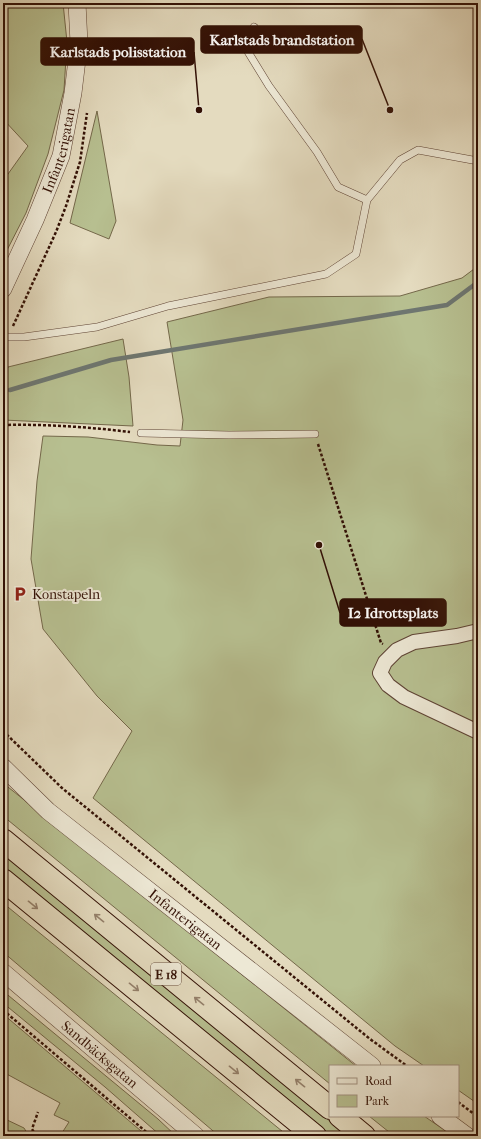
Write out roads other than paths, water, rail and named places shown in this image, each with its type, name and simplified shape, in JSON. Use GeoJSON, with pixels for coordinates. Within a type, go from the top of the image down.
{"type":"FeatureCollection","features":[{"type":"Feature","properties":{"kind":"highway","name":"E 18"},"geometry":{"type":"LineString","coordinates":[[3,840],[329,1107]]}},
{"type":"Feature","properties":{"kind":"highway","name":"E 18"},"geometry":{"type":"LineString","coordinates":[[3,880],[315,1136]]}},
{"type":"Feature","properties":{"kind":"highway"},"geometry":{"type":"LineString","coordinates":[[341,1117],[364,1136]]}},
{"type":"Feature","properties":{"kind":"street","name":"Infanterigatan"},"geometry":{"type":"LineString","coordinates":[[3,289],[35,220],[60,156],[73,93],[78,43],[77,3]]}},
{"type":"Feature","properties":{"kind":"street"},"geometry":{"type":"LineString","coordinates":[[478,630],[457,636],[414,642],[397,650],[385,662],[380,673],[388,685],[404,697],[478,732]]}},
{"type":"Feature","properties":{"kind":"street","name":"Infanterigatan"},"geometry":{"type":"LineString","coordinates":[[3,767],[48,811],[371,1065]]}},
{"type":"Feature","properties":{"kind":"street","name":"Sandbäcksgatan"},"geometry":{"type":"LineString","coordinates":[[3,972],[196,1136]]}},
{"type":"Feature","properties":{"kind":"street"},"geometry":{"type":"LineString","coordinates":[[441,1117],[467,1136]]}},
{"type":"Feature","properties":{"kind":"lane"},"geometry":{"type":"LineString","coordinates":[[254,27],[245,47],[269,86],[317,152],[338,187],[367,200]]}},
{"type":"Feature","properties":{"kind":"lane"},"geometry":{"type":"LineString","coordinates":[[3,336],[24,337],[97,327],[168,306],[326,274],[356,254],[367,200],[400,160],[418,150],[478,161]]}},
{"type":"Feature","properties":{"kind":"lane"},"geometry":{"type":"LineString","coordinates":[[141,433],[229,435],[315,434]]}},
{"type":"Feature","properties":{"kind":"waterway"},"geometry":{"type":"LineString","coordinates":[[10,390],[111,360],[447,305],[478,282]]}},
{"type":"Feature","properties":{"kind":"place","name":"Karlstads polisstation"},"geometry":{"type":"Point","coordinates":[199,110]}},
{"type":"Feature","properties":{"kind":"place","name":"Karlstads brandstation"},"geometry":{"type":"Point","coordinates":[390,110]}},
{"type":"Feature","properties":{"kind":"place","name":"I2 Idrottsplats"},"geometry":{"type":"Point","coordinates":[319,545]}},
{"type":"Feature","properties":{"kind":"place","name":"Konstapeln"},"geometry":{"type":"Point","coordinates":[20,594]}}]}
